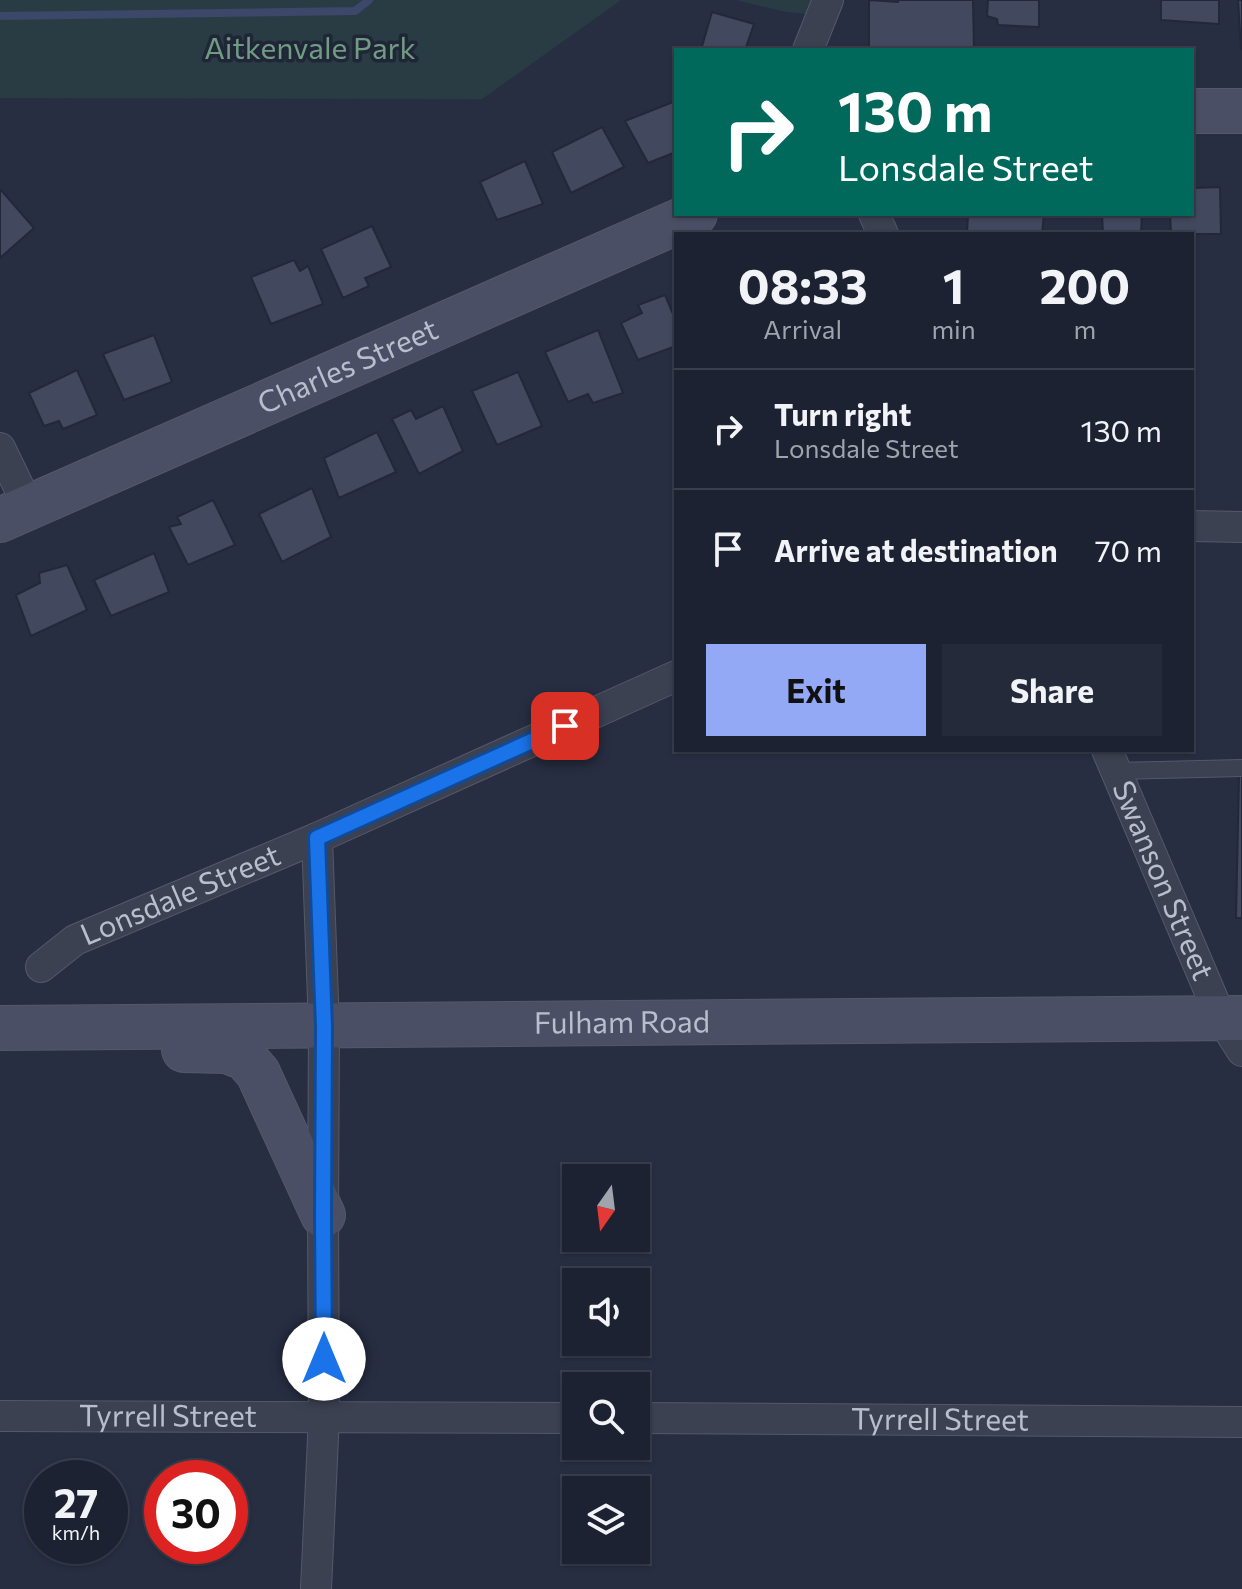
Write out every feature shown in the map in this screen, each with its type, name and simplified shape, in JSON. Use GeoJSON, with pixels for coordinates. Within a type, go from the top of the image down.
{"type":"FeatureCollection","features":[{"type":"Feature","properties":{"kind":"street"},"geometry":{"type":"LineString","coordinates":[[809,48],[828,0]]}},
{"type":"Feature","properties":{"kind":"street"},"geometry":{"type":"LineString","coordinates":[[1194,111],[1242,111]]}},
{"type":"Feature","properties":{"kind":"street","name":"Charles Street"},"geometry":{"type":"LineString","coordinates":[[14,514],[690,216]]}},
{"type":"Feature","properties":{"kind":"street"},"geometry":{"type":"LineString","coordinates":[[0,448],[14,514]]}},
{"type":"Feature","properties":{"kind":"street"},"geometry":{"type":"LineString","coordinates":[[1194,526],[1242,527]]}},
{"type":"Feature","properties":{"kind":"street","name":"Lonsdale Street"},"geometry":{"type":"LineString","coordinates":[[41,967],[75,940],[317,838],[674,677]]}},
{"type":"Feature","properties":{"kind":"street","name":"Swanson Street"},"geometry":{"type":"LineString","coordinates":[[1112,760],[1235,1029]]}},
{"type":"Feature","properties":{"kind":"street"},"geometry":{"type":"LineString","coordinates":[[316,1589],[324,1416],[324,1027],[317,838]]}},
{"type":"Feature","properties":{"kind":"street","name":"Fulham Road"},"geometry":{"type":"LineString","coordinates":[[0,1028],[1235,1029]]}},
{"type":"Feature","properties":{"kind":"street"},"geometry":{"type":"LineString","coordinates":[[0,1044],[16,1047],[227,1051],[245,1058],[258,1073],[323,1215]]}},
{"type":"Feature","properties":{"kind":"street","name":"Tyrrell Street"},"geometry":{"type":"LineString","coordinates":[[0,1416],[562,1418]]}},
{"type":"Feature","properties":{"kind":"street","name":"Tyrrell Street"},"geometry":{"type":"LineString","coordinates":[[650,1418],[1242,1422]]}},
{"type":"Feature","properties":{"kind":"lane"},"geometry":{"type":"LineString","coordinates":[[1112,760],[1242,768]]}},
{"type":"Feature","properties":{"kind":"green space","name":"Aitkenvale Park"},"geometry":{"type":"Polygon","coordinates":[[[0,0],[621,0],[482,99],[0,98],[0,0]]]}},
{"type":"Feature","properties":{"kind":"green space"},"geometry":{"type":"Polygon","coordinates":[[[736,0],[814,0],[808,14],[736,0]]]}},
{"type":"Feature","properties":{"kind":"building"},"geometry":{"type":"Polygon","coordinates":[[[869,0],[973,0],[974,48],[869,48],[869,0]]]}},
{"type":"Feature","properties":{"kind":"building"},"geometry":{"type":"Polygon","coordinates":[[[988,0],[1039,0],[1039,27],[998,25],[997,19],[987,16],[988,0]]]}},
{"type":"Feature","properties":{"kind":"building"},"geometry":{"type":"Polygon","coordinates":[[[1161,0],[1219,0],[1219,24],[1161,20],[1161,0]]]}},
{"type":"Feature","properties":{"kind":"building"},"geometry":{"type":"Polygon","coordinates":[[[1238,0],[1242,0],[1242,49],[1241,49],[1238,0]]]}},
{"type":"Feature","properties":{"kind":"building"},"geometry":{"type":"Polygon","coordinates":[[[712,12],[754,24],[746,48],[702,48],[712,12]]]}},
{"type":"Feature","properties":{"kind":"building"},"geometry":{"type":"Polygon","coordinates":[[[673,102],[674,153],[648,163],[625,121],[673,102]]]}},
{"type":"Feature","properties":{"kind":"building"},"geometry":{"type":"Polygon","coordinates":[[[602,127],[624,167],[571,193],[552,152],[602,127]]]}},
{"type":"Feature","properties":{"kind":"building"},"geometry":{"type":"Polygon","coordinates":[[[525,161],[543,204],[497,220],[480,182],[525,161]]]}},
{"type":"Feature","properties":{"kind":"building"},"geometry":{"type":"Polygon","coordinates":[[[1220,187],[1221,234],[1171,232],[1170,216],[1194,216],[1194,188],[1220,187]]]}},
{"type":"Feature","properties":{"kind":"building"},"geometry":{"type":"Polygon","coordinates":[[[0,189],[34,228],[0,258],[0,189]]]}},
{"type":"Feature","properties":{"kind":"building"},"geometry":{"type":"Polygon","coordinates":[[[968,216],[1044,216],[1042,232],[967,232],[968,216]]]}},
{"type":"Feature","properties":{"kind":"building"},"geometry":{"type":"Polygon","coordinates":[[[1102,216],[1142,216],[1141,232],[1103,232],[1102,216]]]}},
{"type":"Feature","properties":{"kind":"building"},"geometry":{"type":"Polygon","coordinates":[[[372,226],[391,267],[365,278],[369,286],[343,298],[321,249],[372,226]]]}},
{"type":"Feature","properties":{"kind":"building"},"geometry":{"type":"Polygon","coordinates":[[[294,260],[300,271],[308,266],[323,304],[271,324],[251,277],[294,260]]]}},
{"type":"Feature","properties":{"kind":"building"},"geometry":{"type":"Polygon","coordinates":[[[665,295],[674,316],[674,347],[638,360],[621,323],[642,313],[638,305],[665,295]]]}},
{"type":"Feature","properties":{"kind":"building"},"geometry":{"type":"Polygon","coordinates":[[[598,330],[623,393],[593,403],[588,394],[568,402],[545,352],[598,330]]]}},
{"type":"Feature","properties":{"kind":"building"},"geometry":{"type":"Polygon","coordinates":[[[154,335],[172,382],[124,400],[103,354],[154,335]]]}},
{"type":"Feature","properties":{"kind":"building"},"geometry":{"type":"Polygon","coordinates":[[[77,370],[97,415],[63,429],[59,421],[44,426],[29,393],[77,370]]]}},
{"type":"Feature","properties":{"kind":"building"},"geometry":{"type":"Polygon","coordinates":[[[518,372],[542,426],[497,445],[472,391],[518,372]]]}},
{"type":"Feature","properties":{"kind":"building"},"geometry":{"type":"Polygon","coordinates":[[[443,406],[463,451],[419,474],[392,419],[411,410],[416,419],[443,406]]]}},
{"type":"Feature","properties":{"kind":"building"},"geometry":{"type":"Polygon","coordinates":[[[377,432],[396,472],[339,498],[324,458],[377,432]]]}},
{"type":"Feature","properties":{"kind":"building"},"geometry":{"type":"Polygon","coordinates":[[[312,488],[331,537],[282,562],[259,514],[312,488]]]}},
{"type":"Feature","properties":{"kind":"building"},"geometry":{"type":"Polygon","coordinates":[[[213,500],[235,545],[188,565],[169,527],[181,524],[177,517],[213,500]]]}},
{"type":"Feature","properties":{"kind":"building"},"geometry":{"type":"Polygon","coordinates":[[[154,553],[169,592],[111,616],[94,580],[154,553]]]}},
{"type":"Feature","properties":{"kind":"building"},"geometry":{"type":"Polygon","coordinates":[[[67,565],[87,610],[31,636],[16,595],[40,583],[39,573],[67,565]]]}},
{"type":"Feature","properties":{"kind":"building"},"geometry":{"type":"Polygon","coordinates":[[[1239,776],[1242,776],[1242,918],[1236,918],[1239,776]]]}},
{"type":"Feature","properties":{"kind":"waterway"},"geometry":{"type":"LineString","coordinates":[[0,16],[355,11],[369,0]]}},
{"type":"Feature","properties":{"kind":"route"},"geometry":{"type":"LineString","coordinates":[[324,1359],[324,1027],[317,838],[565,726]]}}]}
